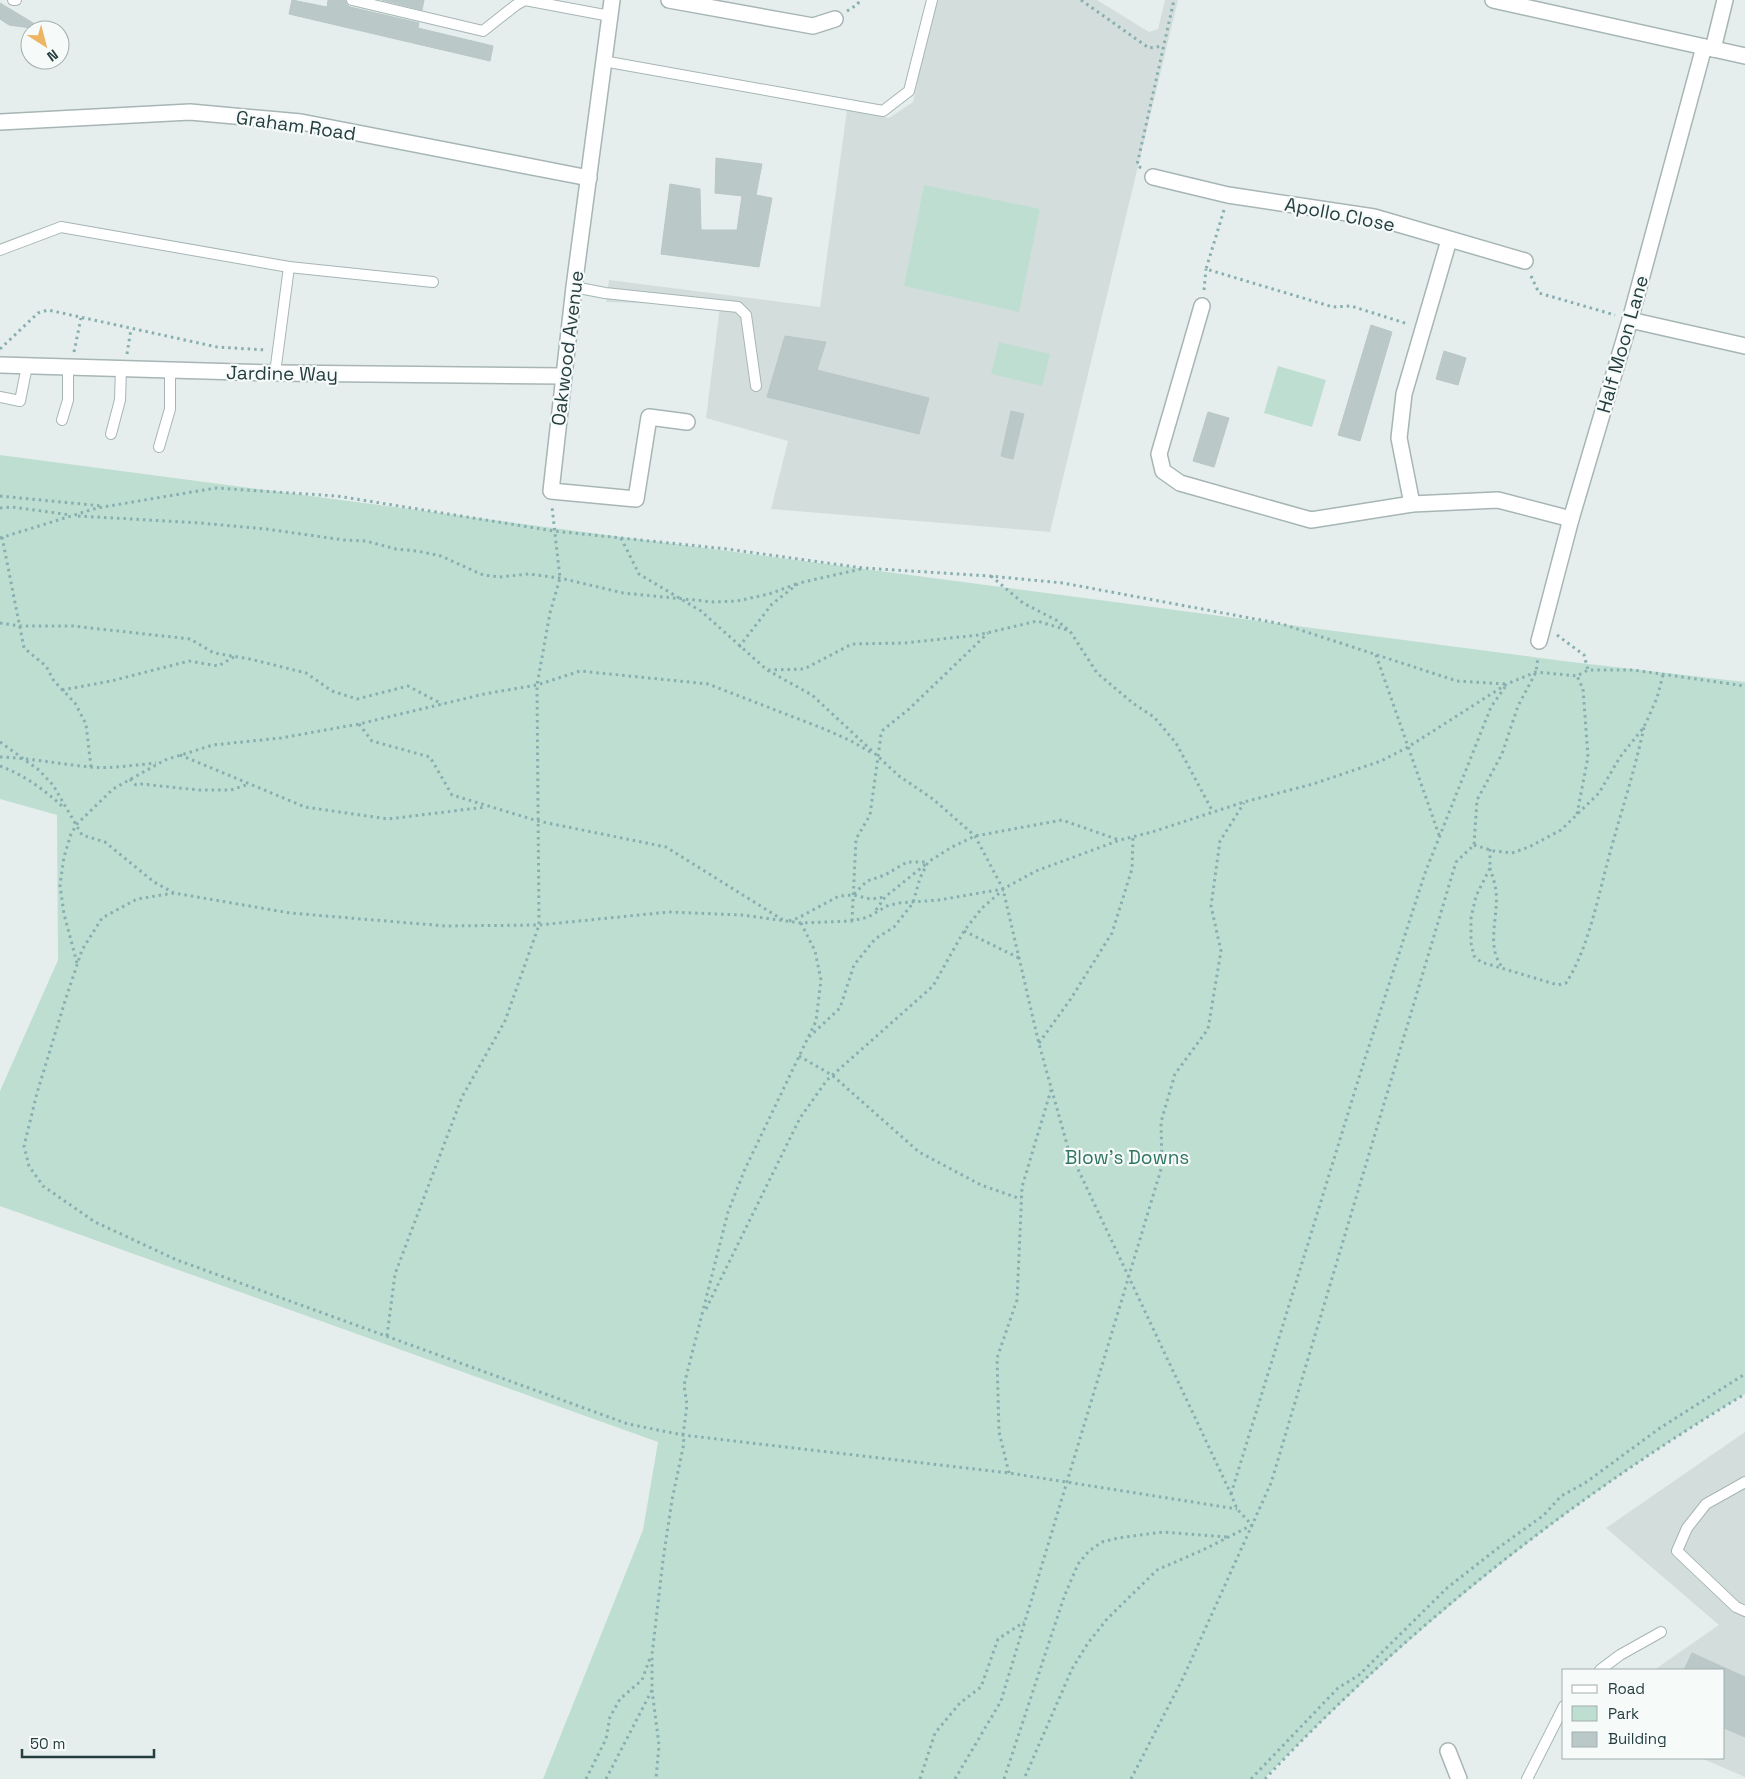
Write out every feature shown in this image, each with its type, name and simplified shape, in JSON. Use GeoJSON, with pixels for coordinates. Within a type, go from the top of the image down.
{"type":"FeatureCollection","features":[{"type":"Feature","properties":{"kind":"street","name":"Oakwood Avenue"},"geometry":{"type":"LineString","coordinates":[[551,491],[574,287],[612,0]]}},
{"type":"Feature","properties":{"kind":"street"},"geometry":{"type":"LineString","coordinates":[[669,0],[813,26],[835,19]]}},
{"type":"Feature","properties":{"kind":"street"},"geometry":{"type":"LineString","coordinates":[[1493,0],[1745,56]]}},
{"type":"Feature","properties":{"kind":"street","name":"Half Moon Lane"},"geometry":{"type":"LineString","coordinates":[[1540,636],[1571,519],[1709,48],[1726,0]]}},
{"type":"Feature","properties":{"kind":"street","name":"Graham Road"},"geometry":{"type":"LineString","coordinates":[[0,122],[190,112],[301,122],[589,178]]}},
{"type":"Feature","properties":{"kind":"street","name":"Apollo Close"},"geometry":{"type":"LineString","coordinates":[[1153,178],[1228,195],[1374,217],[1525,261]]}},
{"type":"Feature","properties":{"kind":"street"},"geometry":{"type":"LineString","coordinates":[[1412,504],[1399,438],[1404,394],[1449,240]]}},
{"type":"Feature","properties":{"kind":"street"},"geometry":{"type":"LineString","coordinates":[[1202,306],[1159,454],[1163,471],[1180,483],[1311,520],[1412,504],[1498,500],[1571,519]]}},
{"type":"Feature","properties":{"kind":"street"},"geometry":{"type":"LineString","coordinates":[[1630,320],[1745,346]]}},
{"type":"Feature","properties":{"kind":"street","name":"Jardine Way"},"geometry":{"type":"LineString","coordinates":[[0,365],[123,364],[170,370],[275,373],[563,376]]}},
{"type":"Feature","properties":{"kind":"street"},"geometry":{"type":"LineString","coordinates":[[551,491],[636,499],[649,417],[687,422]]}},
{"type":"Feature","properties":{"kind":"street"},"geometry":{"type":"LineString","coordinates":[[1448,1751],[1459,1779]]}},
{"type":"Feature","properties":{"kind":"lane"},"geometry":{"type":"LineString","coordinates":[[352,0],[483,31],[525,0],[610,16]]}},
{"type":"Feature","properties":{"kind":"lane"},"geometry":{"type":"LineString","coordinates":[[603,61],[883,111],[909,91],[932,0]]}},
{"type":"Feature","properties":{"kind":"lane"},"geometry":{"type":"LineString","coordinates":[[0,250],[61,227],[289,267],[432,282]]}},
{"type":"Feature","properties":{"kind":"lane"},"geometry":{"type":"LineString","coordinates":[[275,373],[289,267]]}},
{"type":"Feature","properties":{"kind":"lane"},"geometry":{"type":"LineString","coordinates":[[574,287],[605,293],[738,307],[746,315],[756,386]]}},
{"type":"Feature","properties":{"kind":"lane"},"geometry":{"type":"LineString","coordinates":[[62,420],[68,400],[70,363]]}},
{"type":"Feature","properties":{"kind":"lane"},"geometry":{"type":"LineString","coordinates":[[111,434],[120,400],[123,364]]}},
{"type":"Feature","properties":{"kind":"lane"},"geometry":{"type":"LineString","coordinates":[[0,397],[20,401],[27,366]]}},
{"type":"Feature","properties":{"kind":"lane"},"geometry":{"type":"LineString","coordinates":[[159,447],[170,409],[170,370]]}},
{"type":"Feature","properties":{"kind":"lane"},"geometry":{"type":"LineString","coordinates":[[1745,1482],[1706,1504],[1687,1528],[1677,1551],[1736,1607],[1745,1611]]}},
{"type":"Feature","properties":{"kind":"lane"},"geometry":{"type":"LineString","coordinates":[[1601,1669],[1620,1655],[1661,1632]]}},
{"type":"Feature","properties":{"kind":"lane"},"geometry":{"type":"LineString","coordinates":[[1527,1779],[1562,1710]]}},
{"type":"Feature","properties":{"kind":"path"},"geometry":{"type":"LineString","coordinates":[[1081,0],[1149,48],[1163,46]]}},
{"type":"Feature","properties":{"kind":"path"},"geometry":{"type":"LineString","coordinates":[[1153,178],[1137,165],[1174,0]]}},
{"type":"Feature","properties":{"kind":"path"},"geometry":{"type":"LineString","coordinates":[[1202,306],[1206,269],[1228,195]]}},
{"type":"Feature","properties":{"kind":"path"},"geometry":{"type":"LineString","coordinates":[[1525,261],[1539,293],[1630,320]]}},
{"type":"Feature","properties":{"kind":"path"},"geometry":{"type":"LineString","coordinates":[[1206,269],[1333,307],[1350,306],[1423,328]]}},
{"type":"Feature","properties":{"kind":"path"},"geometry":{"type":"LineString","coordinates":[[0,348],[38,313],[48,310],[217,347],[278,351]]}},
{"type":"Feature","properties":{"kind":"path"},"geometry":{"type":"LineString","coordinates":[[70,363],[81,318]]}},
{"type":"Feature","properties":{"kind":"path"},"geometry":{"type":"LineString","coordinates":[[123,364],[131,328]]}},
{"type":"Feature","properties":{"kind":"path"},"geometry":{"type":"LineString","coordinates":[[91,767],[86,724],[75,703],[54,682],[46,666],[24,648],[1,537],[108,506],[216,488],[337,496],[554,531],[727,549],[863,568],[990,576],[1063,583],[1282,624],[1457,681],[1507,684]]}},
{"type":"Feature","properties":{"kind":"path"},"geometry":{"type":"LineString","coordinates":[[387,1336],[395,1274],[462,1097],[505,1021],[539,925],[537,685],[550,613],[560,578],[551,491]]}},
{"type":"Feature","properties":{"kind":"path"},"geometry":{"type":"LineString","coordinates":[[0,496],[108,506]]}},
{"type":"Feature","properties":{"kind":"path"},"geometry":{"type":"LineString","coordinates":[[0,508],[12,507],[74,515],[266,529],[323,538],[366,541],[441,556],[483,575],[499,577],[528,574],[560,578],[623,593],[714,602],[737,601],[769,594],[799,583],[863,568]]}},
{"type":"Feature","properties":{"kind":"path"},"geometry":{"type":"LineString","coordinates":[[621,538],[639,574],[701,611],[739,647],[767,670],[812,695],[898,776],[946,810],[975,836],[1003,889],[1039,1044],[1068,1148],[1231,1494],[1236,1510],[1252,1525]]}},
{"type":"Feature","properties":{"kind":"path"},"geometry":{"type":"LineString","coordinates":[[990,576],[1023,603],[1056,620],[1070,631],[1097,673],[1134,704],[1154,717],[1176,744],[1213,812]]}},
{"type":"Feature","properties":{"kind":"path"},"geometry":{"type":"LineString","coordinates":[[739,647],[772,604],[799,583]]}},
{"type":"Feature","properties":{"kind":"path"},"geometry":{"type":"LineString","coordinates":[[767,670],[804,669],[852,644],[905,643],[988,633],[1037,621],[1070,631]]}},
{"type":"Feature","properties":{"kind":"path"},"geometry":{"type":"LineString","coordinates":[[0,623],[20,626],[73,626],[190,639],[214,653],[250,659],[306,673],[332,691],[357,699],[408,686],[442,704]]}},
{"type":"Feature","properties":{"kind":"path"},"geometry":{"type":"LineString","coordinates":[[852,921],[856,839],[870,815],[883,730],[909,709],[988,633]]}},
{"type":"Feature","properties":{"kind":"path"},"geometry":{"type":"LineString","coordinates":[[1540,636],[1560,636],[1584,655],[1588,670]]}},
{"type":"Feature","properties":{"kind":"path"},"geometry":{"type":"LineString","coordinates":[[1376,655],[1439,836]]}},
{"type":"Feature","properties":{"kind":"path"},"geometry":{"type":"LineString","coordinates":[[62,690],[111,682],[189,660],[218,666],[234,656]]}},
{"type":"Feature","properties":{"kind":"path"},"geometry":{"type":"LineString","coordinates":[[702,1316],[800,1118],[826,1080],[933,986],[964,931],[982,908],[1003,889],[1036,871],[1120,840],[1244,802],[1313,784],[1381,761],[1408,747],[1507,684],[1536,672],[1577,676],[1588,670],[1633,670],[1745,686]]}},
{"type":"Feature","properties":{"kind":"path"},"geometry":{"type":"LineString","coordinates":[[78,964],[64,914],[60,885],[66,849],[77,824],[113,789],[130,779],[160,763],[213,745],[281,738],[359,724],[484,694],[537,685],[580,671],[708,684],[827,730],[854,742],[879,758]]}},
{"type":"Feature","properties":{"kind":"path"},"geometry":{"type":"LineString","coordinates":[[1131,1779],[1182,1678],[1271,1483],[1456,862],[1474,845],[1477,800],[1502,754],[1518,706],[1536,672]]}},
{"type":"Feature","properties":{"kind":"path"},"geometry":{"type":"LineString","coordinates":[[1490,868],[1476,896],[1471,918],[1471,943],[1474,956],[1481,962],[1558,985],[1566,984],[1572,974],[1594,916],[1639,753],[1644,727],[1657,698],[1663,675]]}},
{"type":"Feature","properties":{"kind":"path"},"geometry":{"type":"LineString","coordinates":[[1576,814],[1588,757],[1583,689],[1577,676]]}},
{"type":"Feature","properties":{"kind":"path"},"geometry":{"type":"LineString","coordinates":[[1231,1494],[1361,1071],[1425,873],[1491,707],[1507,684]]}},
{"type":"Feature","properties":{"kind":"path"},"geometry":{"type":"LineString","coordinates":[[359,724],[372,741],[430,757],[452,795],[538,821],[666,847],[786,922]]}},
{"type":"Feature","properties":{"kind":"path"},"geometry":{"type":"LineString","coordinates":[[1474,845],[1512,853],[1529,847],[1561,830],[1599,794],[1620,757],[1644,727]]}},
{"type":"Feature","properties":{"kind":"path"},"geometry":{"type":"LineString","coordinates":[[0,742],[39,770],[53,785],[82,835],[105,842],[154,882],[174,893],[290,914],[446,926],[539,925],[669,912],[756,916],[802,923],[852,921],[868,917],[887,906],[899,903],[913,903],[1003,889]]}},
{"type":"Feature","properties":{"kind":"path"},"geometry":{"type":"LineString","coordinates":[[180,755],[305,807],[388,819],[490,806]]}},
{"type":"Feature","properties":{"kind":"path"},"geometry":{"type":"LineString","coordinates":[[0,757],[23,758],[91,767],[160,763]]}},
{"type":"Feature","properties":{"kind":"path"},"geometry":{"type":"LineString","coordinates":[[0,766],[37,785],[50,794],[68,812]]}},
{"type":"Feature","properties":{"kind":"path"},"geometry":{"type":"LineString","coordinates":[[130,779],[136,785],[199,790],[231,790],[250,784]]}},
{"type":"Feature","properties":{"kind":"path"},"geometry":{"type":"LineString","coordinates":[[955,1779],[1001,1701],[1162,1166],[1160,1122],[1175,1074],[1208,1029],[1221,951],[1211,906],[1220,841],[1244,802]]}},
{"type":"Feature","properties":{"kind":"path"},"geometry":{"type":"LineString","coordinates":[[875,913],[885,897],[928,862],[952,847],[975,836],[1062,820],[1120,840]]}},
{"type":"Feature","properties":{"kind":"path"},"geometry":{"type":"LineString","coordinates":[[1039,1044],[1070,1000],[1112,933],[1132,869],[1133,837]]}},
{"type":"Feature","properties":{"kind":"path"},"geometry":{"type":"LineString","coordinates":[[1490,849],[1490,868],[1496,892],[1494,925],[1496,960],[1503,968]]}},
{"type":"Feature","properties":{"kind":"path"},"geometry":{"type":"LineString","coordinates":[[853,895],[867,881],[885,875],[907,862],[928,862]]}},
{"type":"Feature","properties":{"kind":"path"},"geometry":{"type":"LineString","coordinates":[[808,1038],[840,1008],[854,965],[874,939],[894,927],[913,903],[920,878],[928,862]]}},
{"type":"Feature","properties":{"kind":"path"},"geometry":{"type":"LineString","coordinates":[[174,893],[137,899],[102,918],[82,950],[37,1093],[24,1146],[29,1166],[43,1186],[95,1222],[177,1260],[628,1424],[683,1435],[1009,1473],[1236,1510]]}},
{"type":"Feature","properties":{"kind":"path"},"geometry":{"type":"LineString","coordinates":[[786,922],[798,918],[839,896],[853,895],[871,899],[885,897]]}},
{"type":"Feature","properties":{"kind":"path"},"geometry":{"type":"LineString","coordinates":[[656,1779],[660,1745],[652,1690],[652,1655],[672,1500],[684,1443],[683,1435],[687,1405],[684,1385],[728,1212],[745,1169],[816,1021],[821,980],[815,951],[802,923]]}},
{"type":"Feature","properties":{"kind":"path"},"geometry":{"type":"LineString","coordinates":[[964,931],[1019,958]]}},
{"type":"Feature","properties":{"kind":"path"},"geometry":{"type":"LineString","coordinates":[[799,1056],[832,1075],[919,1152],[981,1185],[1021,1199]]}},
{"type":"Feature","properties":{"kind":"path"},"geometry":{"type":"LineString","coordinates":[[1009,1473],[999,1432],[997,1358],[1017,1300],[1022,1187],[1051,1090]]}},
{"type":"Feature","properties":{"kind":"path"},"geometry":{"type":"LineString","coordinates":[[1251,1779],[1338,1688],[1359,1675],[1447,1588],[1544,1515],[1561,1496],[1585,1483],[1660,1428],[1745,1374]]}},
{"type":"Feature","properties":{"kind":"path"},"geometry":{"type":"LineString","coordinates":[[1265,1779],[1299,1743],[1410,1638],[1470,1587],[1606,1484],[1745,1394]]}},
{"type":"Feature","properties":{"kind":"path"},"geometry":{"type":"LineString","coordinates":[[1024,1779],[1072,1668],[1088,1642],[1107,1619],[1157,1570],[1252,1525]]}},
{"type":"Feature","properties":{"kind":"path"},"geometry":{"type":"LineString","coordinates":[[1004,1779],[1064,1597],[1078,1564],[1089,1551],[1102,1542],[1163,1532],[1228,1537]]}},
{"type":"Feature","properties":{"kind":"path"},"geometry":{"type":"LineString","coordinates":[[920,1779],[935,1734],[960,1703],[981,1687],[998,1639],[1025,1621]]}},
{"type":"Feature","properties":{"kind":"path"},"geometry":{"type":"LineString","coordinates":[[586,1779],[606,1739],[610,1717],[620,1700],[642,1680],[652,1655]]}},
{"type":"Feature","properties":{"kind":"path"},"geometry":{"type":"LineString","coordinates":[[606,1779],[652,1690]]}},
{"type":"Feature","properties":{"kind":"shaded area"},"geometry":{"type":"Polygon","coordinates":[[[935,0],[1097,0],[1149,32],[1158,29],[1165,0],[1178,0],[1050,532],[771,509],[788,441],[706,418],[720,306],[606,302],[609,280],[820,307],[847,110],[889,118],[913,102],[935,0]]]}},
{"type":"Feature","properties":{"kind":"shaded area"},"geometry":{"type":"Polygon","coordinates":[[[1745,1432],[1745,1777],[1703,1759],[1725,1759],[1725,1669],[1655,1669],[1719,1625],[1606,1528],[1745,1432]]]}},
{"type":"Feature","properties":{"kind":"green space"},"geometry":{"type":"Polygon","coordinates":[[[924,185],[1040,209],[1019,312],[904,286],[924,185]]]}},
{"type":"Feature","properties":{"kind":"green space"},"geometry":{"type":"Polygon","coordinates":[[[999,342],[1050,354],[1042,386],[991,374],[999,342]]]}},
{"type":"Feature","properties":{"kind":"green space"},"geometry":{"type":"Polygon","coordinates":[[[1278,366],[1326,380],[1312,427],[1264,413],[1278,366]]]}},
{"type":"Feature","properties":{"kind":"green space","name":"Blow's Downs"},"geometry":{"type":"Polygon","coordinates":[[[0,455],[1563,661],[1745,682],[1745,1394],[1615,1478],[1492,1571],[1432,1620],[1375,1671],[1318,1724],[1264,1779],[543,1779],[643,1530],[658,1442],[0,1206],[0,1091],[58,960],[57,815],[0,799],[0,455]]]}},
{"type":"Feature","properties":{"kind":"building"},"geometry":{"type":"Polygon","coordinates":[[[292,0],[327,7],[328,0],[345,0],[350,7],[419,23],[418,28],[493,46],[490,61],[289,14],[292,0]]]}},
{"type":"Feature","properties":{"kind":"building"},"geometry":{"type":"Polygon","coordinates":[[[382,0],[424,0],[422,10],[382,0]]]}},
{"type":"Feature","properties":{"kind":"building"},"geometry":{"type":"Polygon","coordinates":[[[0,3],[28,20],[20,20],[20,27],[9,25],[0,19],[0,3]]]}},
{"type":"Feature","properties":{"kind":"building"},"geometry":{"type":"Polygon","coordinates":[[[716,158],[762,164],[756,195],[772,198],[759,267],[661,254],[670,184],[700,189],[701,230],[737,230],[742,196],[715,193],[716,158]]]}},
{"type":"Feature","properties":{"kind":"building"},"geometry":{"type":"Polygon","coordinates":[[[1371,325],[1392,332],[1360,441],[1338,435],[1371,325]]]}},
{"type":"Feature","properties":{"kind":"building"},"geometry":{"type":"Polygon","coordinates":[[[785,336],[826,342],[817,370],[929,398],[919,434],[767,397],[785,336]]]}},
{"type":"Feature","properties":{"kind":"building"},"geometry":{"type":"Polygon","coordinates":[[[1444,351],[1466,358],[1458,385],[1436,379],[1444,351]]]}},
{"type":"Feature","properties":{"kind":"building"},"geometry":{"type":"Polygon","coordinates":[[[1011,411],[1024,414],[1013,459],[1001,456],[1011,411]]]}},
{"type":"Feature","properties":{"kind":"building"},"geometry":{"type":"Polygon","coordinates":[[[1208,412],[1229,418],[1214,467],[1193,461],[1208,412]]]}},
{"type":"Feature","properties":{"kind":"building"},"geometry":{"type":"Polygon","coordinates":[[[1692,1653],[1745,1677],[1745,1737],[1725,1728],[1725,1669],[1684,1669],[1692,1653]]]}}]}
